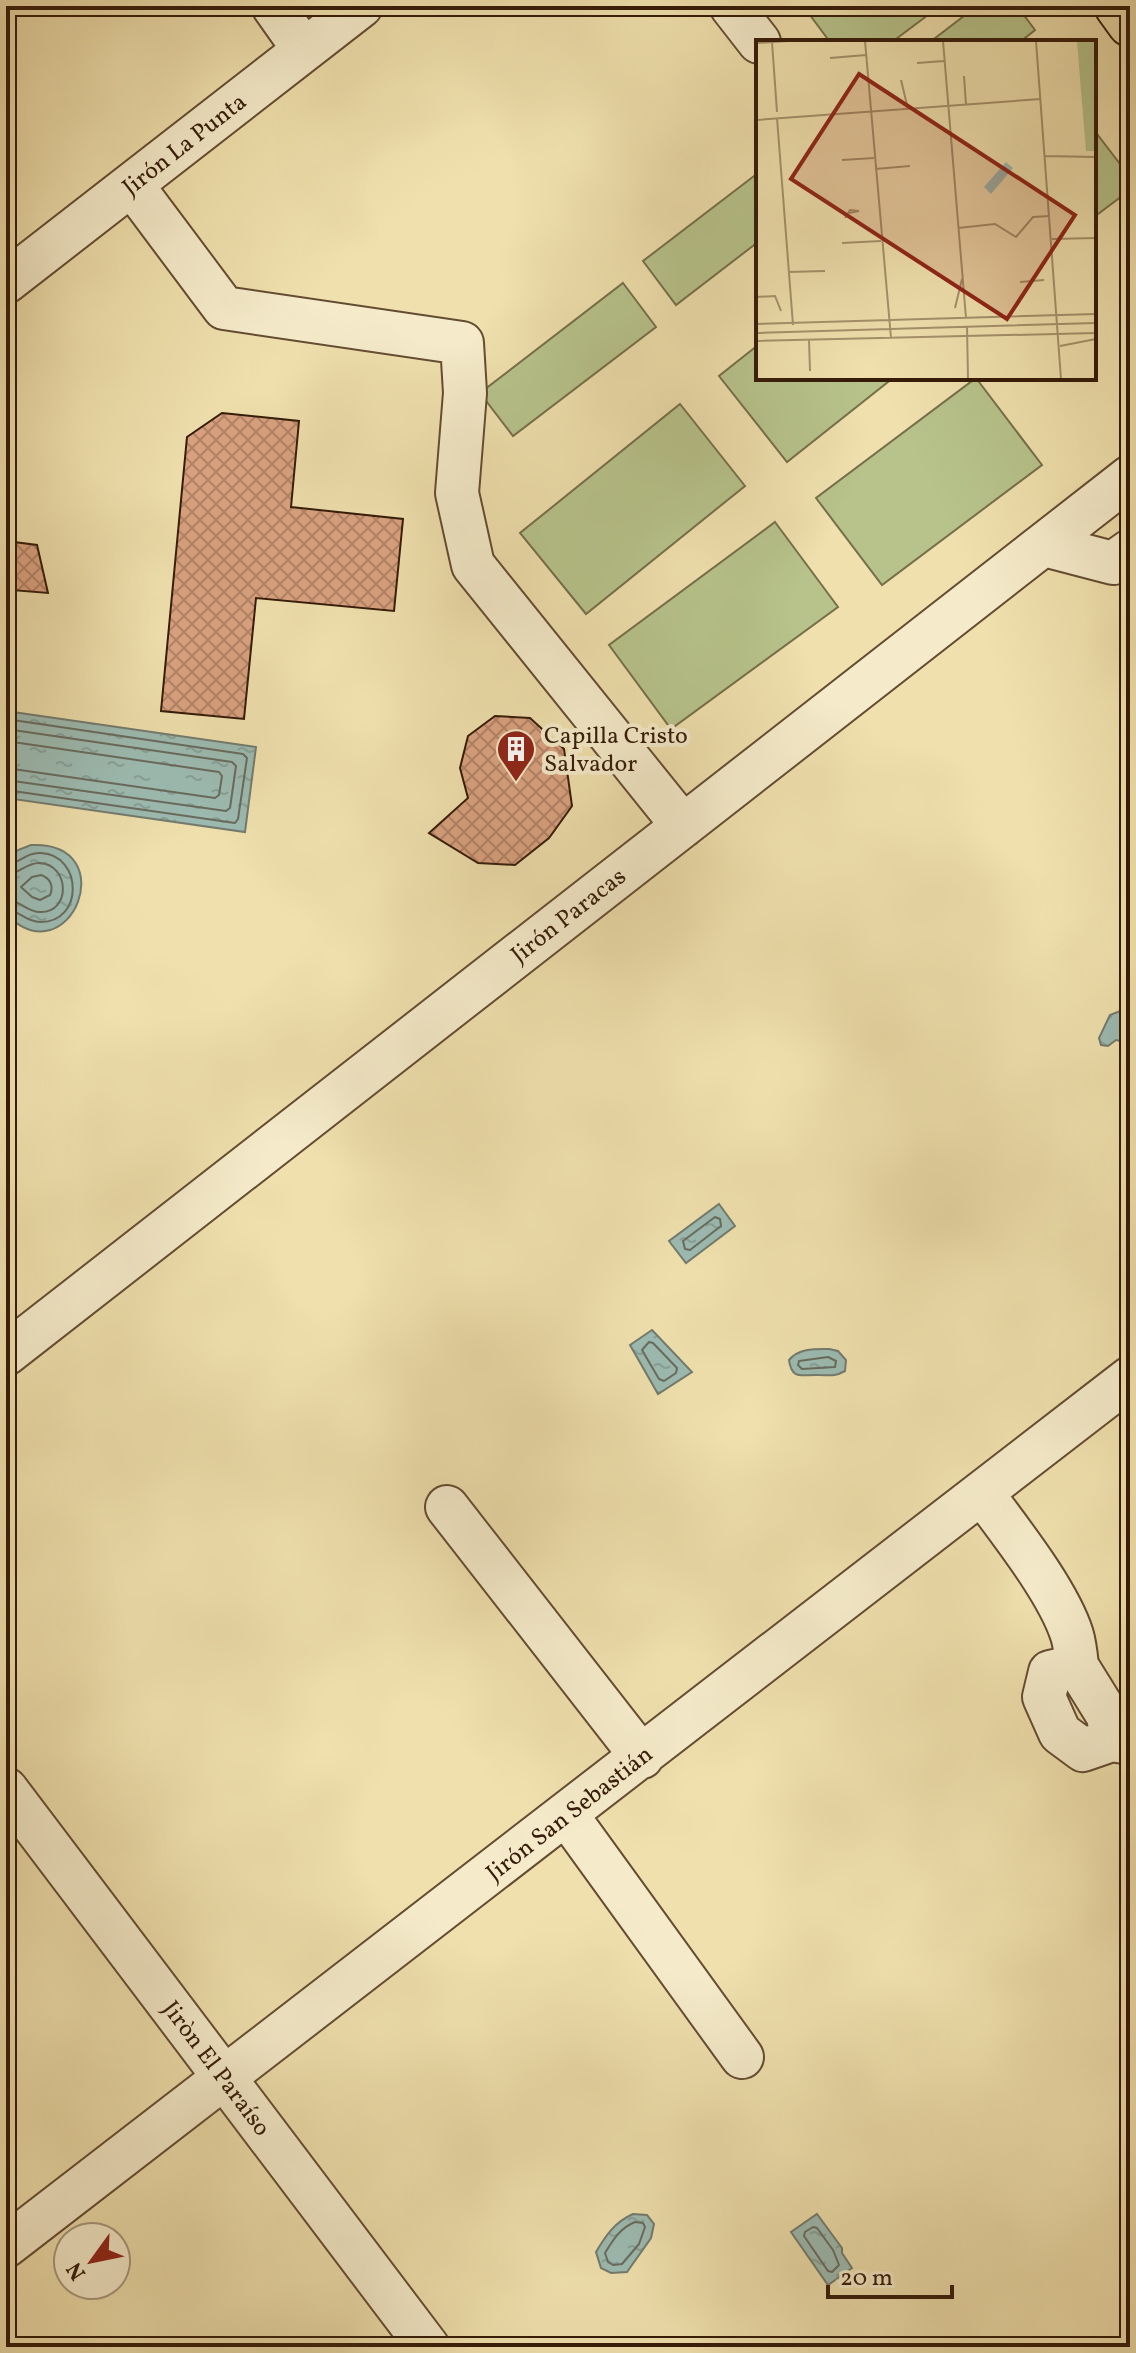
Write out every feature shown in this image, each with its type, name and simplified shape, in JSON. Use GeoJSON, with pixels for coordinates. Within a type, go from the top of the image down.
{"type":"FeatureCollection","features":[{"type":"Feature","properties":{"kind":"main road"},"geometry":{"type":"LineString","coordinates":[[1117,6],[1130,24]]}},
{"type":"Feature","properties":{"kind":"street"},"geometry":{"type":"LineString","coordinates":[[273,6],[304,50]]}},
{"type":"Feature","properties":{"kind":"street","name":"Jirón La Punta"},"geometry":{"type":"LineString","coordinates":[[6,282],[361,6]]}},
{"type":"Feature","properties":{"kind":"street"},"geometry":{"type":"LineString","coordinates":[[731,6],[757,40]]}},
{"type":"Feature","properties":{"kind":"street"},"geometry":{"type":"LineString","coordinates":[[132,185],[224,308],[462,343],[465,393],[457,493],[473,565],[683,826]]}},
{"type":"Feature","properties":{"kind":"street","name":"Jirón Paracas"},"geometry":{"type":"LineString","coordinates":[[6,1354],[1130,477]]}},
{"type":"Feature","properties":{"kind":"street"},"geometry":{"type":"LineString","coordinates":[[1044,545],[1124,561]]}},
{"type":"Feature","properties":{"kind":"street","name":"Jirón San Sebastián"},"geometry":{"type":"LineString","coordinates":[[6,2246],[1130,1378]]}},
{"type":"Feature","properties":{"kind":"street"},"geometry":{"type":"LineString","coordinates":[[982,1493],[1062,1611],[1073,1638],[1077,1666],[1050,1672],[1044,1697],[1060,1733],[1083,1750],[1121,1742]]}},
{"type":"Feature","properties":{"kind":"street"},"geometry":{"type":"LineString","coordinates":[[447,1507],[642,1757]]}},
{"type":"Feature","properties":{"kind":"street","name":"Jiròn El Paraíso"},"geometry":{"type":"LineString","coordinates":[[10,1803],[428,2347]]}},
{"type":"Feature","properties":{"kind":"street"},"geometry":{"type":"LineString","coordinates":[[566,1814],[742,2057]]}},
{"type":"Feature","properties":{"kind":"green space"},"geometry":{"type":"Polygon","coordinates":[[[940,6],[895,40],[829,40],[804,7],[940,6]]]}},
{"type":"Feature","properties":{"kind":"green space"},"geometry":{"type":"Polygon","coordinates":[[[977,6],[1017,6],[1035,30],[1022,40],[933,40],[977,6]]]}},
{"type":"Feature","properties":{"kind":"green space"},"geometry":{"type":"Polygon","coordinates":[[[1096,133],[1130,177],[1130,190],[1096,216],[1096,133]]]}},
{"type":"Feature","properties":{"kind":"green space"},"geometry":{"type":"Polygon","coordinates":[[[756,175],[756,244],[676,305],[643,261],[756,175]]]}},
{"type":"Feature","properties":{"kind":"green space"},"geometry":{"type":"Polygon","coordinates":[[[623,283],[656,327],[513,436],[480,393],[623,283]]]}},
{"type":"Feature","properties":{"kind":"green space"},"geometry":{"type":"Polygon","coordinates":[[[756,347],[756,380],[890,380],[787,462],[719,376],[756,347]]]}},
{"type":"Feature","properties":{"kind":"green space"},"geometry":{"type":"Polygon","coordinates":[[[973,380],[978,380],[1042,465],[882,585],[816,498],[973,380]]]}},
{"type":"Feature","properties":{"kind":"green space"},"geometry":{"type":"Polygon","coordinates":[[[680,404],[745,486],[586,614],[520,533],[680,404]]]}},
{"type":"Feature","properties":{"kind":"green space"},"geometry":{"type":"Polygon","coordinates":[[[775,522],[838,607],[671,729],[609,645],[775,522]]]}},
{"type":"Feature","properties":{"kind":"water"},"geometry":{"type":"Polygon","coordinates":[[[6,711],[256,747],[245,832],[6,798],[6,711]]]}},
{"type":"Feature","properties":{"kind":"water"},"geometry":{"type":"Polygon","coordinates":[[[31,845],[60,849],[76,863],[81,882],[78,902],[67,920],[50,930],[29,930],[6,914],[6,860],[18,850],[31,845]]]}},
{"type":"Feature","properties":{"kind":"water"},"geometry":{"type":"Polygon","coordinates":[[[1120,1011],[1130,1015],[1130,1043],[1116,1040],[1108,1046],[1101,1045],[1099,1038],[1110,1015],[1120,1011]]]}},
{"type":"Feature","properties":{"kind":"water"},"geometry":{"type":"Polygon","coordinates":[[[719,1204],[735,1226],[686,1263],[669,1241],[719,1204]]]}},
{"type":"Feature","properties":{"kind":"water"},"geometry":{"type":"Polygon","coordinates":[[[652,1330],[692,1372],[658,1394],[630,1345],[652,1330]]]}},
{"type":"Feature","properties":{"kind":"water"},"geometry":{"type":"Polygon","coordinates":[[[829,1349],[838,1351],[846,1360],[845,1371],[832,1375],[803,1375],[795,1374],[790,1367],[789,1360],[798,1353],[829,1349]]]}},
{"type":"Feature","properties":{"kind":"water"},"geometry":{"type":"Polygon","coordinates":[[[633,2214],[647,2215],[654,2224],[651,2238],[627,2272],[611,2273],[601,2268],[596,2252],[612,2230],[633,2214]]]}},
{"type":"Feature","properties":{"kind":"water"},"geometry":{"type":"Polygon","coordinates":[[[817,2214],[842,2248],[852,2268],[828,2285],[791,2232],[817,2214]]]}},
{"type":"Feature","properties":{"kind":"building"},"geometry":{"type":"Polygon","coordinates":[[[222,413],[299,421],[291,507],[403,519],[394,611],[256,598],[244,719],[161,711],[187,437],[222,413]]]}},
{"type":"Feature","properties":{"kind":"building"},"geometry":{"type":"Polygon","coordinates":[[[6,541],[37,545],[48,593],[12,590],[6,604],[6,541]]]}},
{"type":"Feature","properties":{"kind":"building","name":"Capilla Cristo Salvador"},"geometry":{"type":"Polygon","coordinates":[[[495,716],[530,718],[564,749],[572,806],[549,838],[515,865],[478,863],[429,833],[468,798],[460,768],[468,736],[495,716]]]}},
{"type":"Feature","properties":{"kind":"place","name":"Capilla Cristo Salvador"},"geometry":{"type":"Point","coordinates":[516,783]}}]}
